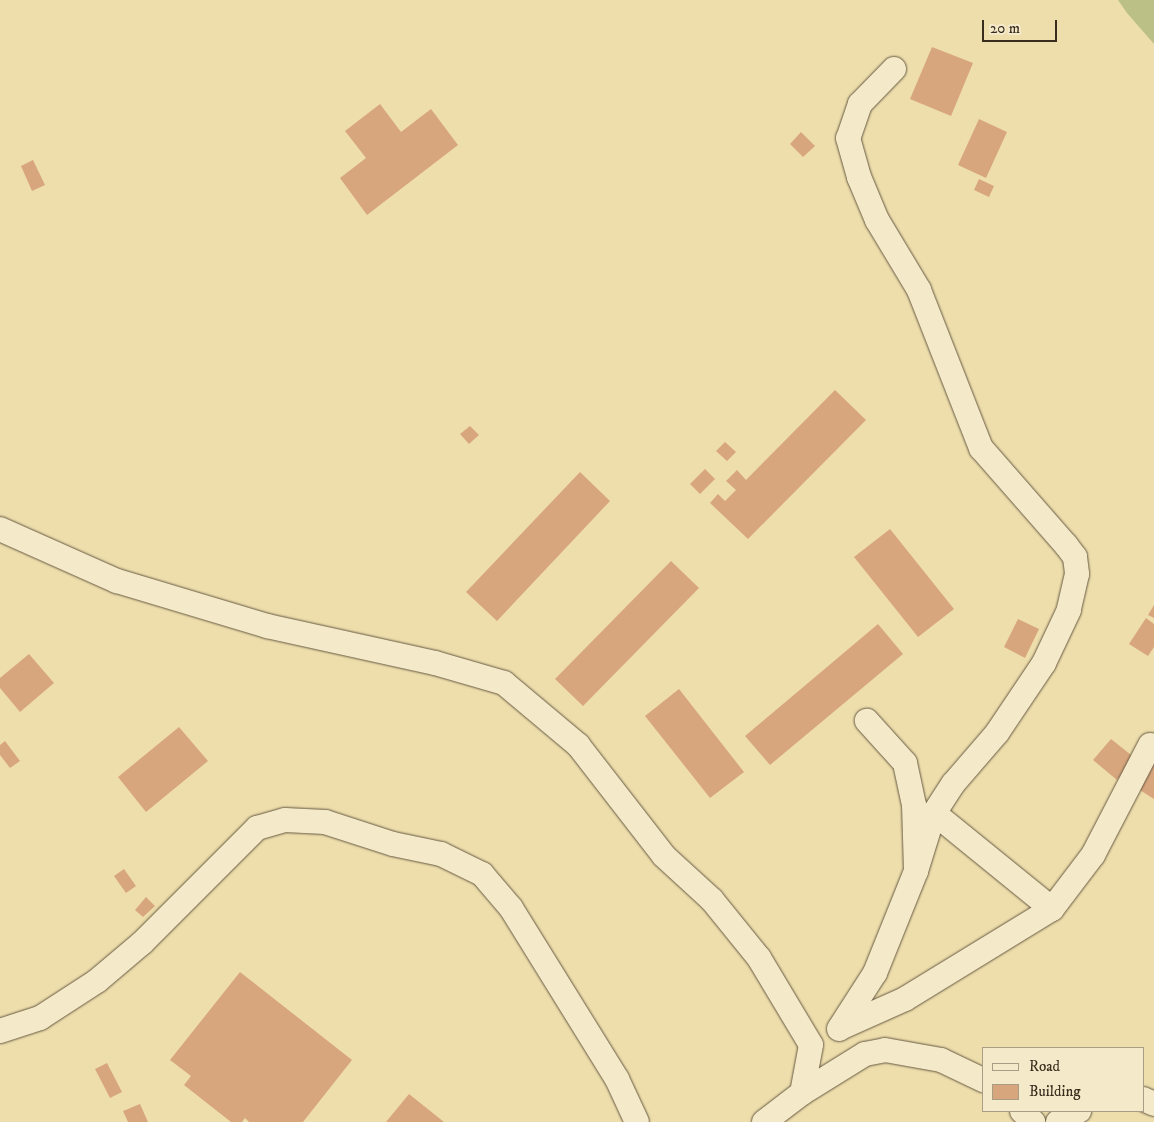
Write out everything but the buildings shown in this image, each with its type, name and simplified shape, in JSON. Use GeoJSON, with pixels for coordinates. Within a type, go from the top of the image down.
{"type":"FeatureCollection","features":[{"type":"Feature","properties":{"kind":"street"},"geometry":{"type":"LineString","coordinates":[[840,1028],[875,973],[916,871],[934,813],[953,784],[997,733],[1044,663],[1069,610],[1077,574],[1075,557],[1066,545],[981,448],[919,290],[877,220],[859,177],[848,138],[860,104],[894,68]]}},
{"type":"Feature","properties":{"kind":"street"},"geometry":{"type":"LineString","coordinates":[[0,529],[117,582],[267,626],[435,664],[504,683],[578,745],[664,856],[712,900],[760,958],[811,1045],[802,1093]]}},
{"type":"Feature","properties":{"kind":"street"},"geometry":{"type":"LineString","coordinates":[[867,721],[905,763],[914,805],[916,871]]}},
{"type":"Feature","properties":{"kind":"street"},"geometry":{"type":"LineString","coordinates":[[811,1045],[840,1028],[905,999],[1052,909],[1093,855],[1150,744]]}},
{"type":"Feature","properties":{"kind":"street"},"geometry":{"type":"LineString","coordinates":[[934,813],[1052,909]]}},
{"type":"Feature","properties":{"kind":"street"},"geometry":{"type":"LineString","coordinates":[[0,1031],[40,1018],[97,981],[142,943],[257,828],[285,820],[325,822],[393,844],[441,854],[482,874],[511,908],[617,1080],[636,1122]]}},
{"type":"Feature","properties":{"kind":"street"},"geometry":{"type":"LineString","coordinates":[[764,1122],[802,1093],[865,1054],[885,1050],[915,1052],[941,1060],[982,1080]]}},
{"type":"Feature","properties":{"kind":"street"},"geometry":{"type":"LineString","coordinates":[[1023,1112],[1033,1122]]}},
{"type":"Feature","properties":{"kind":"street"},"geometry":{"type":"LineString","coordinates":[[1058,1122],[1077,1112]]}},
{"type":"Feature","properties":{"kind":"green space"},"geometry":{"type":"Polygon","coordinates":[[[1118,0],[1154,0],[1154,44],[1127,13],[1118,0]]]}}]}
